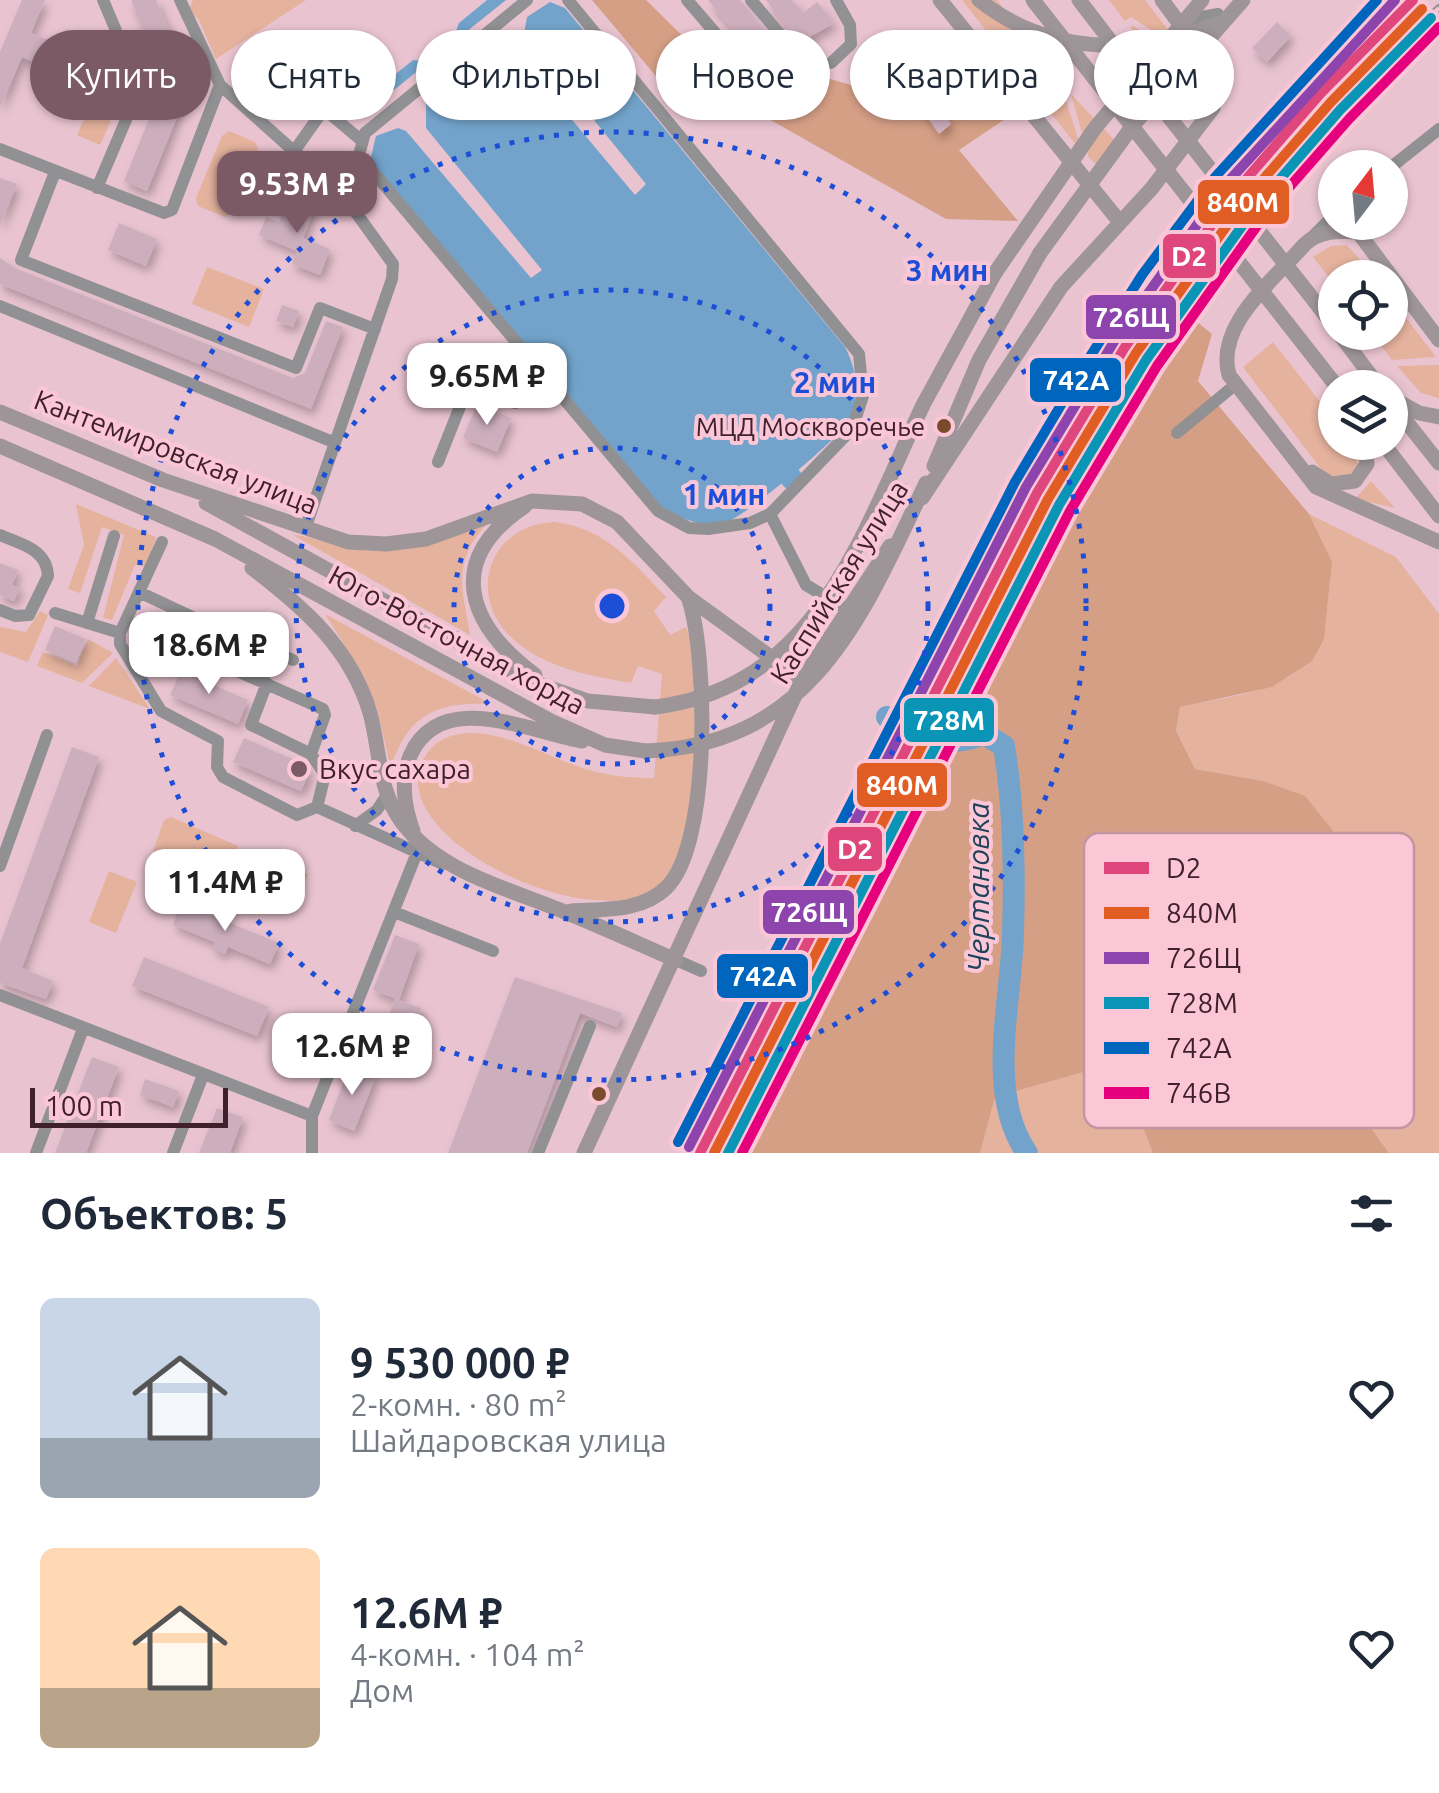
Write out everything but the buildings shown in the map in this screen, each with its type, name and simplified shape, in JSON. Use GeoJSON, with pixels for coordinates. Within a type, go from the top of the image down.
{"type":"FeatureCollection","features":[{"type":"Feature","properties":{"kind":"main road"},"geometry":{"type":"LineString","coordinates":[[940,0],[1119,221]]}},
{"type":"Feature","properties":{"kind":"main road"},"geometry":{"type":"LineString","coordinates":[[979,0],[1007,19],[1053,38],[1122,47],[1192,34],[1257,0]]}},
{"type":"Feature","properties":{"kind":"main road"},"geometry":{"type":"LineString","coordinates":[[1033,0],[1324,370]]}},
{"type":"Feature","properties":{"kind":"main road"},"geometry":{"type":"LineString","coordinates":[[1079,0],[1318,306]]}},
{"type":"Feature","properties":{"kind":"main road","name":"Каспийская улица"},"geometry":{"type":"LineString","coordinates":[[584,1153],[802,680],[1061,287],[1152,188],[1206,121],[1217,97],[1208,61],[1162,0]]}},
{"type":"Feature","properties":{"kind":"main road","name":"Юго-Восточная хорда"},"geometry":{"type":"LineString","coordinates":[[162,480],[482,656],[566,695],[610,705],[654,707],[701,699],[726,690],[770,664],[802,633],[840,572],[946,360],[1021,231],[1120,95],[1202,0]]}},
{"type":"Feature","properties":{"kind":"main road","name":"Юго-Восточная хорда"},"geometry":{"type":"LineString","coordinates":[[163,515],[214,539],[472,682],[605,745],[644,751],[704,744],[745,730],[779,710],[828,663],[881,577],[979,360],[1040,254],[1142,113],[1243,0]]}},
{"type":"Feature","properties":{"kind":"main road"},"geometry":{"type":"LineString","coordinates":[[1318,236],[1312,237],[1228,338],[1223,354],[1236,384],[1316,487],[1439,542]]}},
{"type":"Feature","properties":{"kind":"main road"},"geometry":{"type":"LineString","coordinates":[[1366,240],[1439,340]]}},
{"type":"Feature","properties":{"kind":"main road"},"geometry":{"type":"LineString","coordinates":[[1351,350],[1366,370]]}},
{"type":"Feature","properties":{"kind":"main road"},"geometry":{"type":"LineString","coordinates":[[1408,407],[1439,414]]}},
{"type":"Feature","properties":{"kind":"main road","name":"Кантемировская улица"},"geometry":{"type":"LineString","coordinates":[[0,412],[162,480],[348,542],[412,542],[532,501],[571,501],[608,516],[688,597],[802,680]]}},
{"type":"Feature","properties":{"kind":"main road"},"geometry":{"type":"LineString","coordinates":[[1408,422],[1439,463]]}},
{"type":"Feature","properties":{"kind":"main road","name":"Кантемировская улица"},"geometry":{"type":"LineString","coordinates":[[0,446],[163,515]]}},
{"type":"Feature","properties":{"kind":"main road"},"geometry":{"type":"LineString","coordinates":[[1302,466],[1331,484],[1347,485],[1365,470],[1365,460]]}},
{"type":"Feature","properties":{"kind":"main road"},"geometry":{"type":"LineString","coordinates":[[1396,460],[1439,516]]}},
{"type":"Feature","properties":{"kind":"main road"},"geometry":{"type":"LineString","coordinates":[[532,501],[504,523],[487,544],[477,565],[474,593],[481,622],[490,636],[510,656],[566,695]]}},
{"type":"Feature","properties":{"kind":"main road"},"geometry":{"type":"LineString","coordinates":[[214,539],[305,610],[343,656],[369,710],[386,795],[417,847],[460,870],[676,960]]}},
{"type":"Feature","properties":{"kind":"main road"},"geometry":{"type":"LineString","coordinates":[[564,911],[619,909],[648,901],[672,882],[688,855],[694,824],[702,676],[698,625],[688,597]]}},
{"type":"Feature","properties":{"kind":"main road"},"geometry":{"type":"LineString","coordinates":[[417,847],[406,809],[408,764],[420,739],[442,724],[457,718],[490,720],[605,745]]}},
{"type":"Feature","properties":{"kind":"street"},"geometry":{"type":"LineString","coordinates":[[97,188],[140,86],[103,0]]}},
{"type":"Feature","properties":{"kind":"street"},"geometry":{"type":"LineString","coordinates":[[362,141],[528,0]]}},
{"type":"Feature","properties":{"kind":"street"},"geometry":{"type":"LineString","coordinates":[[337,120],[362,141],[363,163],[658,511],[689,528],[708,529],[750,523],[770,514],[852,429],[863,396],[859,354],[568,0]]}},
{"type":"Feature","properties":{"kind":"street"},"geometry":{"type":"LineString","coordinates":[[687,0],[713,30]]}},
{"type":"Feature","properties":{"kind":"street"},"geometry":{"type":"LineString","coordinates":[[752,0],[777,30]]}},
{"type":"Feature","properties":{"kind":"street"},"geometry":{"type":"LineString","coordinates":[[831,64],[852,44],[850,26],[836,0]]}},
{"type":"Feature","properties":{"kind":"street"},"geometry":{"type":"LineString","coordinates":[[181,1],[220,85],[344,196],[393,264],[375,329],[305,529]]}},
{"type":"Feature","properties":{"kind":"street"},"geometry":{"type":"LineString","coordinates":[[1184,29],[1201,18],[1218,14]]}},
{"type":"Feature","properties":{"kind":"street"},"geometry":{"type":"LineString","coordinates":[[0,150],[164,213],[172,210],[220,85]]}},
{"type":"Feature","properties":{"kind":"street"},"geometry":{"type":"LineString","coordinates":[[295,150],[316,120]]}},
{"type":"Feature","properties":{"kind":"street"},"geometry":{"type":"LineString","coordinates":[[1408,154],[1439,129]]}},
{"type":"Feature","properties":{"kind":"street"},"geometry":{"type":"LineString","coordinates":[[55,172],[21,260],[296,368],[320,308],[375,329]]}},
{"type":"Feature","properties":{"kind":"street"},"geometry":{"type":"LineString","coordinates":[[1312,237],[1318,231]]}},
{"type":"Feature","properties":{"kind":"street"},"geometry":{"type":"LineString","coordinates":[[0,306],[333,442]]}},
{"type":"Feature","properties":{"kind":"street"},"geometry":{"type":"LineString","coordinates":[[1177,433],[1236,384]]}},
{"type":"Feature","properties":{"kind":"street"},"geometry":{"type":"LineString","coordinates":[[438,462],[465,394],[475,388],[515,403]]}},
{"type":"Feature","properties":{"kind":"street"},"geometry":{"type":"LineString","coordinates":[[770,514],[806,585],[848,610]]}},
{"type":"Feature","properties":{"kind":"street"},"geometry":{"type":"LineString","coordinates":[[0,536],[35,550],[43,557],[48,576],[28,614],[15,616],[0,610]]}},
{"type":"Feature","properties":{"kind":"street"},"geometry":{"type":"LineString","coordinates":[[87,623],[114,536]]}},
{"type":"Feature","properties":{"kind":"street"},"geometry":{"type":"LineString","coordinates":[[162,542],[120,632],[121,649],[158,707],[218,741],[217,767],[224,777],[297,815],[316,807],[355,826],[417,847],[312,1116],[312,1153]]}},
{"type":"Feature","properties":{"kind":"street"},"geometry":{"type":"LineString","coordinates":[[141,593],[293,660]]}},
{"type":"Feature","properties":{"kind":"street"},"geometry":{"type":"LineString","coordinates":[[56,613],[120,632]]}},
{"type":"Feature","properties":{"kind":"street"},"geometry":{"type":"LineString","coordinates":[[205,623],[210,659],[323,708],[311,754]]}},
{"type":"Feature","properties":{"kind":"street"},"geometry":{"type":"LineString","coordinates":[[267,683],[251,725],[311,754],[325,775],[316,807]]}},
{"type":"Feature","properties":{"kind":"street"},"geometry":{"type":"LineString","coordinates":[[0,866],[47,735]]}},
{"type":"Feature","properties":{"kind":"street"},"geometry":{"type":"LineString","coordinates":[[355,826],[377,810],[386,795]]}},
{"type":"Feature","properties":{"kind":"street"},"geometry":{"type":"LineString","coordinates":[[394,912],[493,951]]}},
{"type":"Feature","properties":{"kind":"street"},"geometry":{"type":"LineString","coordinates":[[676,960],[701,971]]}},
{"type":"Feature","properties":{"kind":"street"},"geometry":{"type":"LineString","coordinates":[[0,995],[312,1116]]}},
{"type":"Feature","properties":{"kind":"street"},"geometry":{"type":"LineString","coordinates":[[538,1153],[590,1026]]}},
{"type":"Feature","properties":{"kind":"street"},"geometry":{"type":"LineString","coordinates":[[36,1153],[82,1028]]}},
{"type":"Feature","properties":{"kind":"street"},"geometry":{"type":"LineString","coordinates":[[339,1050],[386,1069]]}},
{"type":"Feature","properties":{"kind":"street"},"geometry":{"type":"LineString","coordinates":[[173,1153],[203,1076]]}},
{"type":"Feature","properties":{"kind":"shaded area"},"geometry":{"type":"Polygon","coordinates":[[[193,0],[306,0],[260,30],[231,30],[231,49],[216,59],[211,30],[203,30],[198,18],[187,15],[193,0]]]}},
{"type":"Feature","properties":{"kind":"shaded area"},"geometry":{"type":"Polygon","coordinates":[[[592,0],[646,0],[676,30],[656,30],[656,76],[636,52],[636,30],[617,30],[592,0]]]}},
{"type":"Feature","properties":{"kind":"shaded area"},"geometry":{"type":"Polygon","coordinates":[[[962,0],[997,0],[1020,30],[986,30],[962,0]]]}},
{"type":"Feature","properties":{"kind":"shaded area"},"geometry":{"type":"Polygon","coordinates":[[[1109,0],[1145,0],[1168,30],[1151,30],[1131,17],[1125,21],[1109,0]]]}},
{"type":"Feature","properties":{"kind":"shaded area"},"geometry":{"type":"Polygon","coordinates":[[[830,79],[850,85],[850,120],[1004,120],[959,150],[1018,221],[946,219],[771,120],[830,120],[830,79]]]}},
{"type":"Feature","properties":{"kind":"shaded area"},"geometry":{"type":"Polygon","coordinates":[[[1074,97],[1123,149],[1105,172],[1089,158],[1074,97]]]}},
{"type":"Feature","properties":{"kind":"shaded area"},"geometry":{"type":"Polygon","coordinates":[[[84,120],[111,121],[100,145],[77,135],[84,120]]]}},
{"type":"Feature","properties":{"kind":"shaded area"},"geometry":{"type":"Polygon","coordinates":[[[1056,120],[1072,120],[1083,154],[1056,120]]]}},
{"type":"Feature","properties":{"kind":"shaded area"},"geometry":{"type":"Polygon","coordinates":[[[229,131],[255,142],[258,149],[232,214],[225,217],[198,206],[196,198],[222,136],[229,131]]]}},
{"type":"Feature","properties":{"kind":"shaded area"},"geometry":{"type":"Polygon","coordinates":[[[1347,245],[1360,260],[1318,260],[1318,263],[1313,257],[1331,246],[1347,245]]]}},
{"type":"Feature","properties":{"kind":"shaded area"},"geometry":{"type":"Polygon","coordinates":[[[207,267],[264,289],[249,327],[192,304],[207,267]]]}},
{"type":"Feature","properties":{"kind":"shaded area"},"geometry":{"type":"Polygon","coordinates":[[[1191,317],[1212,334],[1198,381],[1309,514],[1332,562],[1324,639],[1312,661],[1272,687],[1180,707],[1176,730],[1195,769],[1263,781],[1305,796],[1335,833],[1084,833],[1084,1072],[995,1097],[980,1153],[737,1153],[1044,550],[1191,317]]]}},
{"type":"Feature","properties":{"kind":"shaded area"},"geometry":{"type":"Polygon","coordinates":[[[1408,320],[1436,357],[1392,360],[1384,350],[1408,350],[1408,320]]]}},
{"type":"Feature","properties":{"kind":"shaded area"},"geometry":{"type":"Polygon","coordinates":[[[1273,342],[1318,399],[1318,460],[1357,460],[1358,465],[1349,475],[1332,476],[1321,469],[1243,367],[1273,342]]]}},
{"type":"Feature","properties":{"kind":"shaded area"},"geometry":{"type":"Polygon","coordinates":[[[1439,365],[1439,398],[1421,393],[1408,378],[1408,370],[1397,366],[1439,365]]]}},
{"type":"Feature","properties":{"kind":"shaded area"},"geometry":{"type":"Polygon","coordinates":[[[1371,481],[1395,508],[1355,499],[1371,481]]]}},
{"type":"Feature","properties":{"kind":"shaded area"},"geometry":{"type":"Polygon","coordinates":[[[76,504],[156,537],[147,567],[135,565],[112,620],[103,618],[124,535],[102,527],[80,593],[68,589],[84,545],[76,504]]]}},
{"type":"Feature","properties":{"kind":"shaded area"},"geometry":{"type":"Polygon","coordinates":[[[1309,514],[1396,557],[1439,614],[1439,1153],[1389,1153],[1371,1128],[1414,1128],[1414,833],[1282,833],[1263,781],[1195,769],[1176,729],[1180,707],[1275,684],[1310,658],[1321,637],[1327,610],[1330,569],[1309,514]]]}},
{"type":"Feature","properties":{"kind":"shaded area"},"geometry":{"type":"Polygon","coordinates":[[[553,522],[587,531],[629,559],[666,597],[654,611],[670,635],[686,627],[697,661],[694,773],[686,830],[667,877],[641,896],[603,901],[558,894],[512,877],[470,854],[437,825],[420,794],[422,762],[439,742],[459,734],[477,733],[514,741],[603,773],[654,778],[662,674],[638,666],[631,683],[554,664],[514,640],[499,623],[491,604],[488,585],[499,550],[512,536],[530,526],[553,522]]]}},
{"type":"Feature","properties":{"kind":"shaded area"},"geometry":{"type":"Polygon","coordinates":[[[486,525],[467,553],[462,579],[470,635],[293,535],[346,548],[388,551],[421,546],[486,525]]]}},
{"type":"Feature","properties":{"kind":"shaded area"},"geometry":{"type":"Polygon","coordinates":[[[40,611],[48,615],[28,662],[0,652],[0,627],[26,632],[40,611]]]}},
{"type":"Feature","properties":{"kind":"shaded area"},"geometry":{"type":"Polygon","coordinates":[[[325,614],[489,704],[452,706],[421,719],[390,765],[378,712],[364,676],[325,614]]]}},
{"type":"Feature","properties":{"kind":"shaded area"},"geometry":{"type":"Polygon","coordinates":[[[88,639],[113,653],[82,683],[37,666],[43,652],[77,666],[88,639]]]}},
{"type":"Feature","properties":{"kind":"shaded area"},"geometry":{"type":"Polygon","coordinates":[[[116,658],[150,709],[89,686],[116,658]]]}},
{"type":"Feature","properties":{"kind":"shaded area"},"geometry":{"type":"Polygon","coordinates":[[[171,817],[238,846],[225,879],[153,851],[164,820],[171,817]]]}},
{"type":"Feature","properties":{"kind":"shaded area"},"geometry":{"type":"Polygon","coordinates":[[[242,849],[308,874],[296,906],[230,881],[242,849]]]}},
{"type":"Feature","properties":{"kind":"shaded area"},"geometry":{"type":"Polygon","coordinates":[[[109,871],[137,882],[116,933],[89,922],[109,871]]]}},
{"type":"Feature","properties":{"kind":"shaded area"},"geometry":{"type":"Polygon","coordinates":[[[1084,1072],[1084,1128],[1143,1128],[1153,1153],[980,1153],[995,1097],[1084,1072]]]}},
{"type":"Feature","properties":{"kind":"shaded area"},"geometry":{"type":"Polygon","coordinates":[[[1143,1128],[1371,1128],[1389,1153],[1153,1153],[1143,1128]]]}},
{"type":"Feature","properties":{"kind":"water"},"geometry":{"type":"Polygon","coordinates":[[[487,0],[506,0],[468,30],[456,30],[459,23],[487,0]]]}},
{"type":"Feature","properties":{"kind":"water"},"geometry":{"type":"Polygon","coordinates":[[[550,2],[565,8],[583,30],[525,30],[527,17],[550,2]]]}},
{"type":"Feature","properties":{"kind":"water"},"geometry":{"type":"Polygon","coordinates":[[[416,60],[416,72],[396,88],[396,74],[416,60]]]}},
{"type":"Feature","properties":{"kind":"water"},"geometry":{"type":"Polygon","coordinates":[[[636,94],[845,347],[852,365],[855,403],[842,430],[770,493],[725,523],[687,520],[654,501],[370,161],[376,136],[398,128],[406,131],[531,278],[542,270],[426,128],[426,120],[485,120],[778,476],[791,466],[510,120],[572,120],[635,195],[646,184],[594,120],[636,120],[636,94]]]}},
{"type":"Feature","properties":{"kind":"waterway","name":"Чертановка"},"geometry":{"type":"LineString","coordinates":[[498,120],[792,479]]}},
{"type":"Feature","properties":{"kind":"waterway","name":"Чертановка"},"geometry":{"type":"LineString","coordinates":[[887,717],[934,739],[957,741],[984,734],[1004,746],[1012,815],[1014,885],[1004,1075],[1014,1129],[1027,1153]]}},
{"type":"Feature","properties":{"kind":"railway"},"geometry":{"type":"LineString","coordinates":[[710,1153],[1046,496],[1132,358],[1201,257],[1275,166],[1439,8]]}},
{"type":"Feature","properties":{"kind":"transit line","name":"742А"},"geometry":{"type":"LineString","coordinates":[[678,1142],[1015,482],[1086,363],[1142,275],[1216,176],[1377,0]]}},
{"type":"Feature","properties":{"kind":"transit line","name":"726Щ"},"geometry":{"type":"LineString","coordinates":[[689,1147],[1026,487],[1115,340],[1226,184],[1395,0]]}},
{"type":"Feature","properties":{"kind":"transit line","name":"D2"},"geometry":{"type":"LineString","coordinates":[[700,1153],[1037,493],[1125,347],[1235,192],[1321,93],[1413,0]]}},
{"type":"Feature","properties":{"kind":"transit line","name":"840М"},"geometry":{"type":"LineString","coordinates":[[714,1153],[1048,499],[1136,353],[1245,200],[1331,102],[1422,9]]}},
{"type":"Feature","properties":{"kind":"transit line","name":"728М"},"geometry":{"type":"LineString","coordinates":[[728,1153],[1059,505],[1146,360],[1255,208],[1340,110],[1431,18]]}},
{"type":"Feature","properties":{"kind":"transit line","name":"746В"},"geometry":{"type":"LineString","coordinates":[[742,1153],[1070,511],[1157,366],[1264,216],[1349,119],[1439,27]]}},
{"type":"Feature","properties":{"kind":"place","name":"МЦД Москворечье"},"geometry":{"type":"Point","coordinates":[944,426]}},
{"type":"Feature","properties":{"kind":"place","name":"Вкус сахара"},"geometry":{"type":"Point","coordinates":[299,769]}}]}
